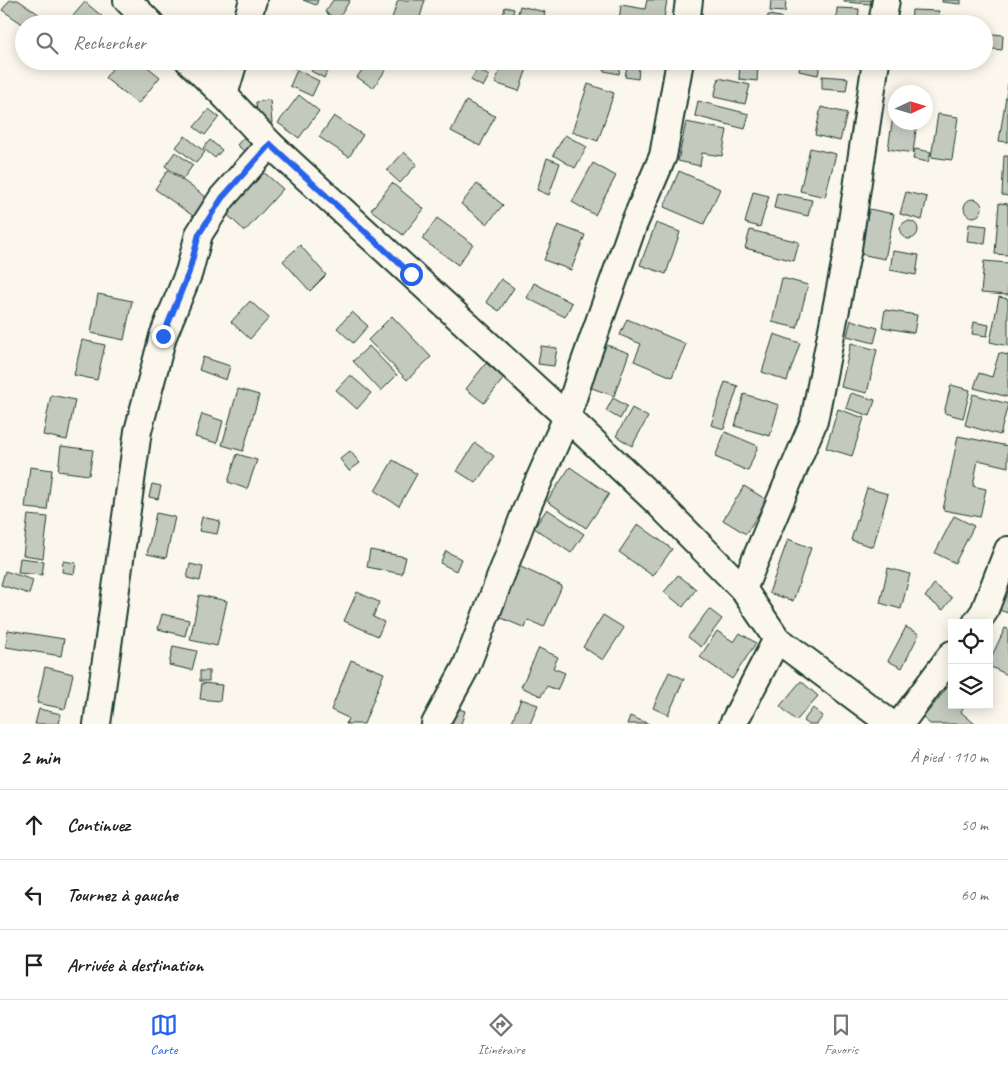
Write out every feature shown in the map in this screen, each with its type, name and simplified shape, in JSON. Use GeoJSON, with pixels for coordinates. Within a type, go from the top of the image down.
{"type":"FeatureCollection","features":[{"type":"Feature","properties":{"kind":"street"},"geometry":{"type":"LineString","coordinates":[[127,0],[142,15]]}},
{"type":"Feature","properties":{"kind":"street"},"geometry":{"type":"LineString","coordinates":[[249,15],[253,0]]}},
{"type":"Feature","properties":{"kind":"street"},"geometry":{"type":"LineString","coordinates":[[687,15],[689,0]]}},
{"type":"Feature","properties":{"kind":"street"},"geometry":{"type":"LineString","coordinates":[[884,15],[886,0]]}},
{"type":"Feature","properties":{"kind":"street"},"geometry":{"type":"LineString","coordinates":[[198,70],[270,144],[567,417],[658,504],[743,589],[777,639],[891,724]]}},
{"type":"Feature","properties":{"kind":"street"},"geometry":{"type":"LineString","coordinates":[[224,95],[231,70]]}},
{"type":"Feature","properties":{"kind":"street"},"geometry":{"type":"LineString","coordinates":[[435,724],[466,667],[528,505],[567,417],[633,226],[663,156],[679,70]]}},
{"type":"Feature","properties":{"kind":"street"},"geometry":{"type":"LineString","coordinates":[[743,589],[814,421],[848,248],[875,70]]}},
{"type":"Feature","properties":{"kind":"street"},"geometry":{"type":"LineString","coordinates":[[97,724],[138,431],[163,336],[189,272],[199,234],[222,198],[270,144]]}},
{"type":"Feature","properties":{"kind":"street"},"geometry":{"type":"LineString","coordinates":[[979,619],[984,612],[1008,550]]}},
{"type":"Feature","properties":{"kind":"street"},"geometry":{"type":"LineString","coordinates":[[734,724],[777,639]]}},
{"type":"Feature","properties":{"kind":"street"},"geometry":{"type":"LineString","coordinates":[[900,724],[948,659]]}},
{"type":"Feature","properties":{"kind":"building"},"geometry":{"type":"Polygon","coordinates":[[[10,0],[18,0],[40,15],[15,15],[15,19],[2,10],[10,0]]]}},
{"type":"Feature","properties":{"kind":"building"},"geometry":{"type":"Polygon","coordinates":[[[303,0],[318,0],[316,5],[303,0]]]}},
{"type":"Feature","properties":{"kind":"building"},"geometry":{"type":"Polygon","coordinates":[[[333,0],[350,0],[341,15],[330,15],[325,12],[333,0]]]}},
{"type":"Feature","properties":{"kind":"building"},"geometry":{"type":"Polygon","coordinates":[[[398,0],[425,0],[421,15],[393,15],[398,0]]]}},
{"type":"Feature","properties":{"kind":"building"},"geometry":{"type":"Polygon","coordinates":[[[647,0],[667,0],[664,15],[620,15],[621,5],[645,9],[647,0]]]}},
{"type":"Feature","properties":{"kind":"building"},"geometry":{"type":"Polygon","coordinates":[[[771,0],[786,0],[785,12],[770,11],[771,0]]]}},
{"type":"Feature","properties":{"kind":"building"},"geometry":{"type":"Polygon","coordinates":[[[844,0],[871,0],[871,4],[844,2],[844,0]]]}},
{"type":"Feature","properties":{"kind":"building"},"geometry":{"type":"Polygon","coordinates":[[[942,0],[961,0],[961,4],[942,2],[942,0]]]}},
{"type":"Feature","properties":{"kind":"building"},"geometry":{"type":"Polygon","coordinates":[[[85,2],[100,15],[74,15],[85,2]]]}},
{"type":"Feature","properties":{"kind":"building"},"geometry":{"type":"Polygon","coordinates":[[[520,6],[545,12],[544,15],[518,15],[520,6]]]}},
{"type":"Feature","properties":{"kind":"building"},"geometry":{"type":"Polygon","coordinates":[[[505,7],[514,9],[512,15],[503,15],[505,7]]]}},
{"type":"Feature","properties":{"kind":"building"},"geometry":{"type":"Polygon","coordinates":[[[837,8],[859,9],[859,15],[837,15],[837,8]]]}},
{"type":"Feature","properties":{"kind":"building"},"geometry":{"type":"Polygon","coordinates":[[[912,10],[939,11],[939,15],[912,15],[912,10]]]}},
{"type":"Feature","properties":{"kind":"building"},"geometry":{"type":"Polygon","coordinates":[[[993,34],[1003,35],[1002,50],[993,49],[993,34]]]}},
{"type":"Feature","properties":{"kind":"building"},"geometry":{"type":"Polygon","coordinates":[[[111,70],[151,70],[160,77],[138,104],[105,78],[111,70]]]}},
{"type":"Feature","properties":{"kind":"building"},"geometry":{"type":"Polygon","coordinates":[[[297,70],[319,81],[312,96],[290,86],[297,70]]]}},
{"type":"Feature","properties":{"kind":"building"},"geometry":{"type":"Polygon","coordinates":[[[312,70],[328,70],[324,78],[312,70]]]}},
{"type":"Feature","properties":{"kind":"building"},"geometry":{"type":"Polygon","coordinates":[[[362,70],[386,70],[373,88],[357,77],[362,70]]]}},
{"type":"Feature","properties":{"kind":"building"},"geometry":{"type":"Polygon","coordinates":[[[476,70],[489,76],[483,87],[471,80],[476,70]]]}},
{"type":"Feature","properties":{"kind":"building"},"geometry":{"type":"Polygon","coordinates":[[[500,70],[526,70],[519,91],[495,83],[500,70]]]}},
{"type":"Feature","properties":{"kind":"building"},"geometry":{"type":"Polygon","coordinates":[[[604,70],[620,70],[619,74],[604,70]]]}},
{"type":"Feature","properties":{"kind":"building"},"geometry":{"type":"Polygon","coordinates":[[[626,70],[639,70],[638,79],[625,77],[626,70]]]}},
{"type":"Feature","properties":{"kind":"building"},"geometry":{"type":"Polygon","coordinates":[[[740,70],[758,70],[757,81],[739,79],[740,70]]]}},
{"type":"Feature","properties":{"kind":"building"},"geometry":{"type":"Polygon","coordinates":[[[799,70],[819,70],[818,75],[799,70]]]}},
{"type":"Feature","properties":{"kind":"building"},"geometry":{"type":"Polygon","coordinates":[[[822,76],[848,78],[846,91],[822,89],[822,76]]]}},
{"type":"Feature","properties":{"kind":"building"},"geometry":{"type":"Polygon","coordinates":[[[719,78],[750,85],[745,104],[714,97],[719,78]]]}},
{"type":"Feature","properties":{"kind":"building"},"geometry":{"type":"Polygon","coordinates":[[[588,84],[614,93],[598,141],[572,132],[588,84]]]}},
{"type":"Feature","properties":{"kind":"building"},"geometry":{"type":"Polygon","coordinates":[[[1008,84],[1008,142],[999,141],[1008,84]]]}},
{"type":"Feature","properties":{"kind":"building"},"geometry":{"type":"Polygon","coordinates":[[[299,95],[319,111],[299,138],[278,123],[299,95]]]}},
{"type":"Feature","properties":{"kind":"building"},"geometry":{"type":"Polygon","coordinates":[[[270,100],[272,123],[258,124],[256,102],[270,100]]]}},
{"type":"Feature","properties":{"kind":"building"},"geometry":{"type":"Polygon","coordinates":[[[466,101],[495,116],[480,146],[451,131],[466,101]]]}},
{"type":"Feature","properties":{"kind":"building"},"geometry":{"type":"Polygon","coordinates":[[[698,101],[749,114],[745,129],[695,116],[698,101]]]}},
{"type":"Feature","properties":{"kind":"building"},"geometry":{"type":"Polygon","coordinates":[[[821,107],[847,113],[840,141],[815,135],[821,107]]]}},
{"type":"Feature","properties":{"kind":"building"},"geometry":{"type":"Polygon","coordinates":[[[209,109],[219,117],[205,135],[194,127],[209,109]]]}},
{"type":"Feature","properties":{"kind":"building"},"geometry":{"type":"Polygon","coordinates":[[[938,114],[958,117],[952,160],[931,157],[938,114]]]}},
{"type":"Feature","properties":{"kind":"building"},"geometry":{"type":"Polygon","coordinates":[[[334,116],[363,135],[349,157],[319,137],[334,116]]]}},
{"type":"Feature","properties":{"kind":"building"},"geometry":{"type":"Polygon","coordinates":[[[686,122],[727,130],[722,156],[702,153],[700,166],[678,161],[686,122]]]}},
{"type":"Feature","properties":{"kind":"building"},"geometry":{"type":"Polygon","coordinates":[[[891,130],[916,130],[913,153],[888,149],[891,130]]]}},
{"type":"Feature","properties":{"kind":"building"},"geometry":{"type":"Polygon","coordinates":[[[565,135],[587,147],[575,168],[553,155],[565,135]]]}},
{"type":"Feature","properties":{"kind":"building"},"geometry":{"type":"Polygon","coordinates":[[[185,136],[205,152],[196,163],[176,147],[185,136]]]}},
{"type":"Feature","properties":{"kind":"building"},"geometry":{"type":"Polygon","coordinates":[[[245,136],[253,142],[245,152],[237,145],[245,136]]]}},
{"type":"Feature","properties":{"kind":"building"},"geometry":{"type":"Polygon","coordinates":[[[210,140],[222,150],[215,158],[203,148],[210,140]]]}},
{"type":"Feature","properties":{"kind":"building"},"geometry":{"type":"Polygon","coordinates":[[[810,148],[836,154],[825,197],[800,191],[810,148]]]}},
{"type":"Feature","properties":{"kind":"building"},"geometry":{"type":"Polygon","coordinates":[[[915,149],[931,152],[928,162],[913,159],[915,149]]]}},
{"type":"Feature","properties":{"kind":"building"},"geometry":{"type":"Polygon","coordinates":[[[175,152],[193,165],[183,179],[165,166],[175,152]]]}},
{"type":"Feature","properties":{"kind":"building"},"geometry":{"type":"Polygon","coordinates":[[[404,152],[417,164],[400,183],[387,171],[404,152]]]}},
{"type":"Feature","properties":{"kind":"building"},"geometry":{"type":"Polygon","coordinates":[[[1004,156],[1008,156],[1008,196],[1002,195],[1004,156]]]}},
{"type":"Feature","properties":{"kind":"building"},"geometry":{"type":"Polygon","coordinates":[[[547,158],[560,163],[549,195],[537,190],[547,158]]]}},
{"type":"Feature","properties":{"kind":"building"},"geometry":{"type":"Polygon","coordinates":[[[593,163],[616,176],[595,215],[572,202],[593,163]]]}},
{"type":"Feature","properties":{"kind":"building"},"geometry":{"type":"Polygon","coordinates":[[[259,168],[283,189],[245,231],[222,210],[259,168]]]}},
{"type":"Feature","properties":{"kind":"building"},"geometry":{"type":"Polygon","coordinates":[[[168,170],[209,199],[196,218],[155,189],[168,170]]]}},
{"type":"Feature","properties":{"kind":"building"},"geometry":{"type":"Polygon","coordinates":[[[679,171],[720,189],[704,224],[664,207],[679,171]]]}},
{"type":"Feature","properties":{"kind":"building"},"geometry":{"type":"Polygon","coordinates":[[[392,183],[424,209],[403,235],[371,210],[392,183]]]}},
{"type":"Feature","properties":{"kind":"building"},"geometry":{"type":"Polygon","coordinates":[[[477,184],[503,205],[487,224],[461,204],[477,184]]]}},
{"type":"Feature","properties":{"kind":"building"},"geometry":{"type":"Polygon","coordinates":[[[753,192],[769,196],[760,227],[745,223],[753,192]]]}},
{"type":"Feature","properties":{"kind":"building"},"geometry":{"type":"Polygon","coordinates":[[[906,192],[927,197],[922,220],[900,214],[906,192]]]}},
{"type":"Feature","properties":{"kind":"building"},"geometry":{"type":"Polygon","coordinates":[[[777,193],[812,200],[808,216],[774,208],[777,193]]]}},
{"type":"Feature","properties":{"kind":"building"},"geometry":{"type":"Polygon","coordinates":[[[969,199],[977,199],[982,204],[980,215],[969,217],[964,212],[964,204],[969,199]]]}},
{"type":"Feature","properties":{"kind":"building"},"geometry":{"type":"Polygon","coordinates":[[[999,203],[1008,204],[1008,255],[995,254],[999,203]]]}},
{"type":"Feature","properties":{"kind":"building"},"geometry":{"type":"Polygon","coordinates":[[[869,209],[894,214],[885,259],[860,254],[869,209]]]}},
{"type":"Feature","properties":{"kind":"building"},"geometry":{"type":"Polygon","coordinates":[[[437,218],[473,244],[458,265],[422,239],[437,218]]]}},
{"type":"Feature","properties":{"kind":"building"},"geometry":{"type":"Polygon","coordinates":[[[905,221],[913,221],[918,226],[916,237],[905,239],[900,234],[900,226],[905,221]]]}},
{"type":"Feature","properties":{"kind":"building"},"geometry":{"type":"Polygon","coordinates":[[[656,223],[680,232],[666,274],[640,265],[656,223]]]}},
{"type":"Feature","properties":{"kind":"building"},"geometry":{"type":"Polygon","coordinates":[[[969,224],[987,226],[985,244],[967,242],[969,224]]]}},
{"type":"Feature","properties":{"kind":"building"},"geometry":{"type":"Polygon","coordinates":[[[558,225],[585,235],[571,270],[544,260],[558,225]]]}},
{"type":"Feature","properties":{"kind":"building"},"geometry":{"type":"Polygon","coordinates":[[[750,230],[799,242],[794,261],[745,248],[750,230]]]}},
{"type":"Feature","properties":{"kind":"building"},"geometry":{"type":"Polygon","coordinates":[[[300,245],[326,275],[310,291],[283,261],[300,245]]]}},
{"type":"Feature","properties":{"kind":"building"},"geometry":{"type":"Polygon","coordinates":[[[893,251],[919,255],[916,275],[890,270],[893,251]]]}},
{"type":"Feature","properties":{"kind":"building"},"geometry":{"type":"Polygon","coordinates":[[[984,261],[1008,263],[1008,295],[981,293],[984,261]]]}},
{"type":"Feature","properties":{"kind":"building"},"geometry":{"type":"Polygon","coordinates":[[[782,278],[808,285],[797,328],[772,322],[782,278]]]}},
{"type":"Feature","properties":{"kind":"building"},"geometry":{"type":"Polygon","coordinates":[[[501,279],[514,288],[499,311],[486,302],[501,279]]]}},
{"type":"Feature","properties":{"kind":"building"},"geometry":{"type":"Polygon","coordinates":[[[534,283],[572,303],[565,317],[527,298],[534,283]]]}},
{"type":"Feature","properties":{"kind":"building"},"geometry":{"type":"Polygon","coordinates":[[[98,294],[132,301],[124,340],[91,333],[98,294]]]}},
{"type":"Feature","properties":{"kind":"building"},"geometry":{"type":"Polygon","coordinates":[[[999,297],[1008,299],[1008,346],[990,342],[999,297]]]}},
{"type":"Feature","properties":{"kind":"building"},"geometry":{"type":"Polygon","coordinates":[[[250,301],[269,318],[250,339],[231,322],[250,301]]]}},
{"type":"Feature","properties":{"kind":"building"},"geometry":{"type":"Polygon","coordinates":[[[885,310],[917,315],[914,333],[882,327],[885,310]]]}},
{"type":"Feature","properties":{"kind":"building"},"geometry":{"type":"Polygon","coordinates":[[[352,312],[368,326],[353,343],[337,328],[352,312]]]}},
{"type":"Feature","properties":{"kind":"building"},"geometry":{"type":"Polygon","coordinates":[[[392,316],[431,357],[407,380],[368,340],[392,316]]]}},
{"type":"Feature","properties":{"kind":"building"},"geometry":{"type":"Polygon","coordinates":[[[627,319],[686,344],[672,377],[634,361],[641,344],[620,335],[627,319]]]}},
{"type":"Feature","properties":{"kind":"building"},"geometry":{"type":"Polygon","coordinates":[[[851,320],[878,328],[874,343],[847,336],[851,320]]]}},
{"type":"Feature","properties":{"kind":"building"},"geometry":{"type":"Polygon","coordinates":[[[974,322],[989,325],[987,336],[972,334],[974,322]]]}},
{"type":"Feature","properties":{"kind":"building"},"geometry":{"type":"Polygon","coordinates":[[[774,334],[800,343],[787,381],[762,372],[774,334]]]}},
{"type":"Feature","properties":{"kind":"building"},"geometry":{"type":"Polygon","coordinates":[[[82,340],[105,345],[97,380],[74,375],[82,340]]]}},
{"type":"Feature","properties":{"kind":"building"},"geometry":{"type":"Polygon","coordinates":[[[851,343],[877,350],[867,393],[841,387],[851,343]]]}},
{"type":"Feature","properties":{"kind":"building"},"geometry":{"type":"Polygon","coordinates":[[[604,344],[629,353],[614,396],[589,387],[604,344]]]}},
{"type":"Feature","properties":{"kind":"building"},"geometry":{"type":"Polygon","coordinates":[[[369,346],[397,375],[381,391],[353,361],[369,346]]]}},
{"type":"Feature","properties":{"kind":"building"},"geometry":{"type":"Polygon","coordinates":[[[541,346],[557,348],[554,366],[538,364],[541,346]]]}},
{"type":"Feature","properties":{"kind":"building"},"geometry":{"type":"Polygon","coordinates":[[[999,353],[1008,355],[1008,397],[974,388],[979,373],[992,377],[999,353]]]}},
{"type":"Feature","properties":{"kind":"building"},"geometry":{"type":"Polygon","coordinates":[[[203,357],[230,366],[226,380],[199,370],[203,357]]]}},
{"type":"Feature","properties":{"kind":"building"},"geometry":{"type":"Polygon","coordinates":[[[486,363],[504,378],[484,403],[466,389],[486,363]]]}},
{"type":"Feature","properties":{"kind":"building"},"geometry":{"type":"Polygon","coordinates":[[[350,375],[371,393],[357,409],[336,390],[350,375]]]}},
{"type":"Feature","properties":{"kind":"building"},"geometry":{"type":"Polygon","coordinates":[[[725,382],[738,386],[724,429],[711,425],[725,382]]]}},
{"type":"Feature","properties":{"kind":"building"},"geometry":{"type":"Polygon","coordinates":[[[951,385],[970,390],[963,418],[944,413],[951,385]]]}},
{"type":"Feature","properties":{"kind":"building"},"geometry":{"type":"Polygon","coordinates":[[[238,389],[259,395],[243,451],[222,445],[238,389]]]}},
{"type":"Feature","properties":{"kind":"building"},"geometry":{"type":"Polygon","coordinates":[[[851,393],[875,400],[870,416],[846,408],[851,393]]]}},
{"type":"Feature","properties":{"kind":"building"},"geometry":{"type":"Polygon","coordinates":[[[744,394],[779,405],[770,436],[735,426],[744,394]]]}},
{"type":"Feature","properties":{"kind":"building"},"geometry":{"type":"Polygon","coordinates":[[[973,394],[1008,404],[1000,435],[965,425],[973,394]]]}},
{"type":"Feature","properties":{"kind":"building"},"geometry":{"type":"Polygon","coordinates":[[[51,395],[75,400],[67,440],[43,435],[51,395]]]}},
{"type":"Feature","properties":{"kind":"building"},"geometry":{"type":"Polygon","coordinates":[[[613,398],[627,406],[620,419],[606,411],[613,398]]]}},
{"type":"Feature","properties":{"kind":"building"},"geometry":{"type":"Polygon","coordinates":[[[632,408],[648,417],[632,446],[616,436],[632,408]]]}},
{"type":"Feature","properties":{"kind":"building"},"geometry":{"type":"Polygon","coordinates":[[[838,409],[864,418],[852,456],[826,448],[838,409]]]}},
{"type":"Feature","properties":{"kind":"building"},"geometry":{"type":"Polygon","coordinates":[[[202,414],[223,421],[217,443],[195,437],[202,414]]]}},
{"type":"Feature","properties":{"kind":"building"},"geometry":{"type":"Polygon","coordinates":[[[725,432],[758,446],[748,471],[715,457],[725,432]]]}},
{"type":"Feature","properties":{"kind":"building"},"geometry":{"type":"Polygon","coordinates":[[[958,436],[1008,446],[1008,467],[978,460],[973,486],[986,489],[980,517],[943,510],[958,436]]]}},
{"type":"Feature","properties":{"kind":"building"},"geometry":{"type":"Polygon","coordinates":[[[475,443],[494,456],[476,483],[457,471],[475,443]]]}},
{"type":"Feature","properties":{"kind":"building"},"geometry":{"type":"Polygon","coordinates":[[[61,446],[93,450],[89,475],[58,471],[61,446]]]}},
{"type":"Feature","properties":{"kind":"building"},"geometry":{"type":"Polygon","coordinates":[[[350,451],[360,463],[349,471],[340,459],[350,451]]]}},
{"type":"Feature","properties":{"kind":"building"},"geometry":{"type":"Polygon","coordinates":[[[237,454],[257,460],[247,489],[228,482],[237,454]]]}},
{"type":"Feature","properties":{"kind":"building"},"geometry":{"type":"Polygon","coordinates":[[[393,460],[417,474],[399,506],[375,491],[393,460]]]}},
{"type":"Feature","properties":{"kind":"building"},"geometry":{"type":"Polygon","coordinates":[[[30,467],[52,470],[47,510],[25,508],[30,467]]]}},
{"type":"Feature","properties":{"kind":"building"},"geometry":{"type":"Polygon","coordinates":[[[570,467],[609,494],[586,528],[547,501],[570,467]]]}},
{"type":"Feature","properties":{"kind":"building"},"geometry":{"type":"Polygon","coordinates":[[[152,484],[161,486],[158,499],[149,497],[152,484]]]}},
{"type":"Feature","properties":{"kind":"building"},"geometry":{"type":"Polygon","coordinates":[[[744,486],[767,500],[746,534],[723,520],[744,486]]]}},
{"type":"Feature","properties":{"kind":"building"},"geometry":{"type":"Polygon","coordinates":[[[867,488],[888,494],[873,547],[851,540],[867,488]]]}},
{"type":"Feature","properties":{"kind":"building"},"geometry":{"type":"Polygon","coordinates":[[[547,509],[584,534],[571,553],[534,528],[547,509]]]}},
{"type":"Feature","properties":{"kind":"building"},"geometry":{"type":"Polygon","coordinates":[[[156,513],[175,517],[166,558],[147,554],[156,513]]]}},
{"type":"Feature","properties":{"kind":"building"},"geometry":{"type":"Polygon","coordinates":[[[28,515],[48,517],[43,558],[23,555],[28,515]]]}},
{"type":"Feature","properties":{"kind":"building"},"geometry":{"type":"Polygon","coordinates":[[[954,516],[974,526],[955,563],[935,553],[954,516]]]}},
{"type":"Feature","properties":{"kind":"building"},"geometry":{"type":"Polygon","coordinates":[[[202,517],[220,521],[217,534],[199,531],[202,517]]]}},
{"type":"Feature","properties":{"kind":"building"},"geometry":{"type":"Polygon","coordinates":[[[638,524],[672,549],[653,576],[619,552],[638,524]]]}},
{"type":"Feature","properties":{"kind":"building"},"geometry":{"type":"Polygon","coordinates":[[[788,539],[811,548],[793,601],[769,593],[788,539]]]}},
{"type":"Feature","properties":{"kind":"building"},"geometry":{"type":"Polygon","coordinates":[[[370,550],[406,557],[402,574],[367,567],[370,550]]]}},
{"type":"Feature","properties":{"kind":"building"},"geometry":{"type":"Polygon","coordinates":[[[446,551],[461,559],[456,571],[440,563],[446,551]]]}},
{"type":"Feature","properties":{"kind":"building"},"geometry":{"type":"Polygon","coordinates":[[[20,558],[44,561],[42,575],[18,573],[20,558]]]}},
{"type":"Feature","properties":{"kind":"building"},"geometry":{"type":"Polygon","coordinates":[[[63,561],[76,563],[74,574],[62,572],[63,561]]]}},
{"type":"Feature","properties":{"kind":"building"},"geometry":{"type":"Polygon","coordinates":[[[512,563],[562,586],[544,627],[528,620],[525,628],[490,613],[512,563]]]}},
{"type":"Feature","properties":{"kind":"building"},"geometry":{"type":"Polygon","coordinates":[[[190,564],[203,567],[200,581],[187,578],[190,564]]]}},
{"type":"Feature","properties":{"kind":"building"},"geometry":{"type":"Polygon","coordinates":[[[888,568],[910,574],[901,609],[880,603],[888,568]]]}},
{"type":"Feature","properties":{"kind":"building"},"geometry":{"type":"Polygon","coordinates":[[[5,571],[33,580],[29,594],[1,585],[5,571]]]}},
{"type":"Feature","properties":{"kind":"building"},"geometry":{"type":"Polygon","coordinates":[[[678,575],[696,589],[683,607],[664,592],[678,575]]]}},
{"type":"Feature","properties":{"kind":"building"},"geometry":{"type":"Polygon","coordinates":[[[934,584],[952,598],[943,610],[925,597],[934,584]]]}},
{"type":"Feature","properties":{"kind":"building"},"geometry":{"type":"Polygon","coordinates":[[[1008,587],[1008,613],[999,610],[1008,587]]]}},
{"type":"Feature","properties":{"kind":"building"},"geometry":{"type":"Polygon","coordinates":[[[357,592],[379,602],[373,617],[384,622],[378,636],[344,621],[357,592]]]}},
{"type":"Feature","properties":{"kind":"building"},"geometry":{"type":"Polygon","coordinates":[[[199,595],[227,601],[217,646],[190,640],[199,595]]]}},
{"type":"Feature","properties":{"kind":"building"},"geometry":{"type":"Polygon","coordinates":[[[709,609],[722,619],[701,647],[688,637],[709,609]]]}},
{"type":"Feature","properties":{"kind":"building"},"geometry":{"type":"Polygon","coordinates":[[[162,614],[189,620],[185,636],[158,629],[162,614]]]}},
{"type":"Feature","properties":{"kind":"building"},"geometry":{"type":"Polygon","coordinates":[[[603,615],[624,628],[603,660],[583,647],[603,615]]]}},
{"type":"Feature","properties":{"kind":"building"},"geometry":{"type":"Polygon","coordinates":[[[906,627],[919,634],[902,668],[888,661],[906,627]]]}},
{"type":"Feature","properties":{"kind":"building"},"geometry":{"type":"Polygon","coordinates":[[[1005,628],[1008,629],[1008,675],[993,668],[993,654],[1005,628]]]}},
{"type":"Feature","properties":{"kind":"building"},"geometry":{"type":"Polygon","coordinates":[[[8,630],[64,639],[61,656],[6,647],[8,630]]]}},
{"type":"Feature","properties":{"kind":"building"},"geometry":{"type":"Polygon","coordinates":[[[717,631],[734,642],[740,633],[756,643],[732,679],[700,657],[717,631]]]}},
{"type":"Feature","properties":{"kind":"building"},"geometry":{"type":"Polygon","coordinates":[[[173,646],[197,651],[192,670],[169,665],[173,646]]]}},
{"type":"Feature","properties":{"kind":"building"},"geometry":{"type":"Polygon","coordinates":[[[539,648],[558,657],[553,668],[565,673],[557,690],[547,686],[541,696],[521,687],[539,648]]]}},
{"type":"Feature","properties":{"kind":"building"},"geometry":{"type":"Polygon","coordinates":[[[351,660],[384,673],[364,724],[346,724],[348,718],[331,710],[351,660]]]}},
{"type":"Feature","properties":{"kind":"building"},"geometry":{"type":"Polygon","coordinates":[[[45,667],[73,674],[65,709],[37,703],[45,667]]]}},
{"type":"Feature","properties":{"kind":"building"},"geometry":{"type":"Polygon","coordinates":[[[200,671],[209,671],[209,681],[200,681],[200,671]]]}},
{"type":"Feature","properties":{"kind":"building"},"geometry":{"type":"Polygon","coordinates":[[[669,672],[684,679],[668,715],[653,708],[669,672]]]}},
{"type":"Feature","properties":{"kind":"building"},"geometry":{"type":"Polygon","coordinates":[[[801,681],[818,696],[796,721],[780,706],[801,681]]]}},
{"type":"Feature","properties":{"kind":"building"},"geometry":{"type":"Polygon","coordinates":[[[202,683],[222,685],[220,701],[200,699],[202,683]]]}},
{"type":"Feature","properties":{"kind":"building"},"geometry":{"type":"Polygon","coordinates":[[[948,687],[948,709],[963,709],[961,712],[975,724],[930,724],[923,718],[948,687]]]}},
{"type":"Feature","properties":{"kind":"building"},"geometry":{"type":"Polygon","coordinates":[[[521,699],[538,705],[530,724],[511,724],[521,699]]]}},
{"type":"Feature","properties":{"kind":"building"},"geometry":{"type":"Polygon","coordinates":[[[456,708],[465,711],[461,724],[451,723],[456,708]]]}},
{"type":"Feature","properties":{"kind":"building"},"geometry":{"type":"Polygon","coordinates":[[[813,708],[823,716],[817,724],[807,724],[803,721],[813,708]]]}},
{"type":"Feature","properties":{"kind":"building"},"geometry":{"type":"Polygon","coordinates":[[[39,709],[61,714],[59,724],[35,724],[39,709]]]}},
{"type":"Feature","properties":{"kind":"building"},"geometry":{"type":"Polygon","coordinates":[[[630,716],[649,724],[627,724],[630,716]]]}},
{"type":"Feature","properties":{"kind":"route"},"geometry":{"type":"LineString","coordinates":[[163,336],[189,272],[199,234],[222,198],[270,144],[411,274]]}}]}
